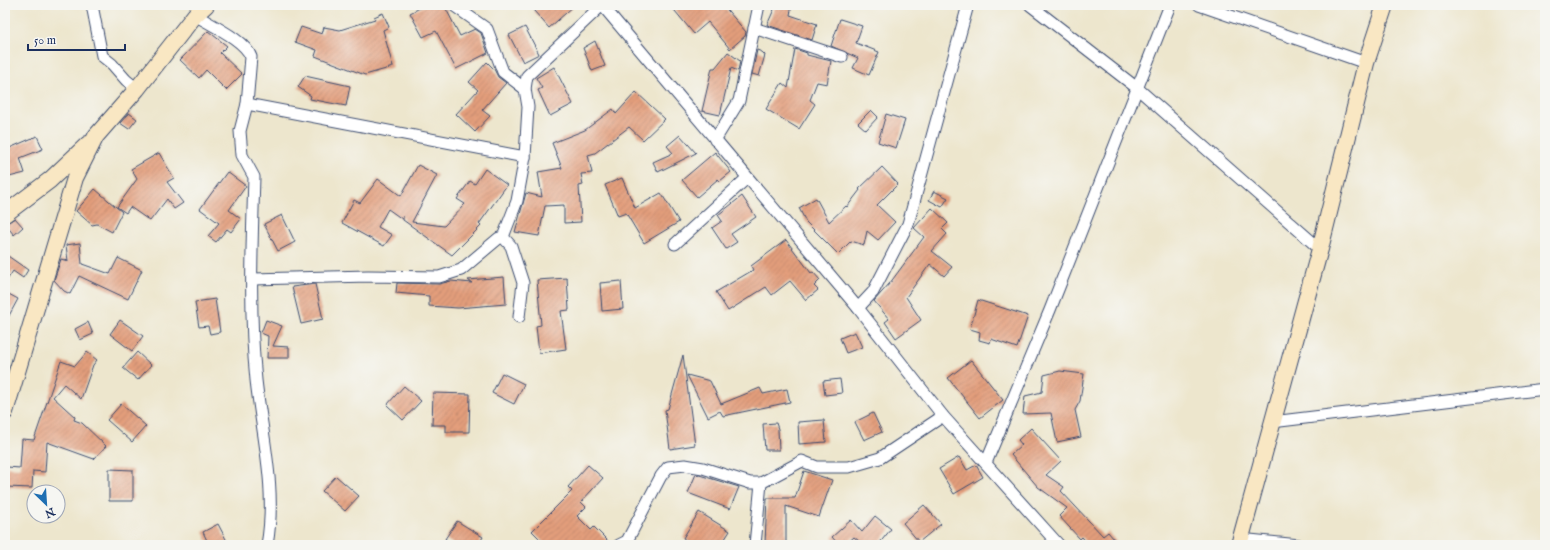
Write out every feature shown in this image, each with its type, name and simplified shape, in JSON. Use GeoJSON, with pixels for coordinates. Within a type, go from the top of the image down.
{"type":"FeatureCollection","features":[{"type":"Feature","properties":{"kind":"street"},"geometry":{"type":"LineString","coordinates":[[92,5],[102,56],[137,89]]}},
{"type":"Feature","properties":{"kind":"street"},"geometry":{"type":"LineString","coordinates":[[453,5],[487,29],[503,72],[525,89]]}},
{"type":"Feature","properties":{"kind":"street"},"geometry":{"type":"LineString","coordinates":[[253,279],[368,276],[439,277],[461,270],[499,238],[503,237],[516,201],[525,157],[528,107],[525,89],[527,76],[602,5],[858,308],[943,416],[1059,545]]}},
{"type":"Feature","properties":{"kind":"street"},"geometry":{"type":"LineString","coordinates":[[715,140],[739,101],[759,5]]}},
{"type":"Feature","properties":{"kind":"street"},"geometry":{"type":"LineString","coordinates":[[858,308],[873,292],[908,224],[968,5]]}},
{"type":"Feature","properties":{"kind":"street"},"geometry":{"type":"LineString","coordinates":[[1030,5],[1137,88],[1320,248]]}},
{"type":"Feature","properties":{"kind":"street"},"geometry":{"type":"LineString","coordinates":[[986,464],[1050,310],[1170,5]]}},
{"type":"Feature","properties":{"kind":"street"},"geometry":{"type":"LineString","coordinates":[[1199,5],[1366,63]]}},
{"type":"Feature","properties":{"kind":"street"},"geometry":{"type":"LineString","coordinates":[[1300,545],[1240,542],[1320,248],[1366,63],[1385,5]]}},
{"type":"Feature","properties":{"kind":"street"},"geometry":{"type":"LineString","coordinates":[[5,214],[50,180],[96,136],[137,89],[200,10],[249,51],[252,57],[247,104],[240,131],[242,155],[254,177],[253,279],[256,379],[269,462],[270,527],[267,545]]}},
{"type":"Feature","properties":{"kind":"street"},"geometry":{"type":"LineString","coordinates":[[754,28],[842,57]]}},
{"type":"Feature","properties":{"kind":"street"},"geometry":{"type":"LineString","coordinates":[[247,104],[525,157]]}},
{"type":"Feature","properties":{"kind":"street"},"geometry":{"type":"LineString","coordinates":[[5,412],[75,178],[96,136]]}},
{"type":"Feature","properties":{"kind":"street"},"geometry":{"type":"LineString","coordinates":[[675,244],[747,178]]}},
{"type":"Feature","properties":{"kind":"street"},"geometry":{"type":"LineString","coordinates":[[503,237],[511,246],[523,284],[519,317]]}},
{"type":"Feature","properties":{"kind":"street"},"geometry":{"type":"LineString","coordinates":[[1272,422],[1545,389]]}},
{"type":"Feature","properties":{"kind":"street"},"geometry":{"type":"LineString","coordinates":[[619,545],[627,541],[661,476],[668,467],[685,465],[697,466],[750,483],[761,483],[802,461],[817,467],[849,467],[880,458],[943,416]]}},
{"type":"Feature","properties":{"kind":"street"},"geometry":{"type":"LineString","coordinates":[[755,545],[761,483]]}},
{"type":"Feature","properties":{"kind":"building"},"geometry":{"type":"Polygon","coordinates":[[[426,5],[444,5],[460,36],[475,29],[481,33],[488,53],[456,69],[436,31],[423,37],[410,13],[426,5]]]}},
{"type":"Feature","properties":{"kind":"building"},"geometry":{"type":"Polygon","coordinates":[[[541,5],[575,5],[549,28],[534,11],[541,5]]]}},
{"type":"Feature","properties":{"kind":"building"},"geometry":{"type":"Polygon","coordinates":[[[670,5],[723,5],[746,32],[745,36],[730,49],[708,22],[694,34],[670,5]]]}},
{"type":"Feature","properties":{"kind":"building"},"geometry":{"type":"Polygon","coordinates":[[[776,5],[792,5],[790,15],[817,24],[812,40],[767,25],[776,5]]]}},
{"type":"Feature","properties":{"kind":"building"},"geometry":{"type":"Polygon","coordinates":[[[383,13],[389,27],[383,30],[393,67],[365,75],[315,56],[317,50],[295,42],[301,27],[322,34],[324,27],[340,30],[375,19],[374,17],[383,13]]]}},
{"type":"Feature","properties":{"kind":"building"},"geometry":{"type":"Polygon","coordinates":[[[840,19],[862,26],[856,43],[879,52],[869,75],[853,68],[858,58],[831,46],[840,19]]]}},
{"type":"Feature","properties":{"kind":"building"},"geometry":{"type":"Polygon","coordinates":[[[525,27],[539,54],[523,62],[509,35],[525,27]]]}},
{"type":"Feature","properties":{"kind":"building"},"geometry":{"type":"Polygon","coordinates":[[[208,31],[227,46],[220,53],[242,74],[226,90],[206,70],[199,78],[180,60],[208,31]]]}},
{"type":"Feature","properties":{"kind":"building"},"geometry":{"type":"Polygon","coordinates":[[[595,41],[605,66],[592,71],[583,48],[595,41]]]}},
{"type":"Feature","properties":{"kind":"building"},"geometry":{"type":"Polygon","coordinates":[[[795,49],[807,53],[807,55],[831,61],[827,84],[817,82],[810,100],[815,104],[799,129],[766,109],[782,83],[788,88],[795,49]]]}},
{"type":"Feature","properties":{"kind":"building"},"geometry":{"type":"Polygon","coordinates":[[[757,50],[765,55],[759,76],[752,74],[757,50]]]}},
{"type":"Feature","properties":{"kind":"building"},"geometry":{"type":"Polygon","coordinates":[[[728,52],[740,61],[738,71],[731,68],[720,115],[702,111],[712,68],[715,68],[728,52]]]}},
{"type":"Feature","properties":{"kind":"building"},"geometry":{"type":"Polygon","coordinates":[[[487,62],[494,69],[498,77],[506,83],[482,110],[490,116],[475,132],[456,114],[478,90],[469,82],[487,62]]]}},
{"type":"Feature","properties":{"kind":"building"},"geometry":{"type":"Polygon","coordinates":[[[554,67],[573,104],[550,116],[538,90],[542,88],[536,78],[554,67]]]}},
{"type":"Feature","properties":{"kind":"building"},"geometry":{"type":"Polygon","coordinates":[[[305,76],[350,86],[346,106],[310,99],[311,96],[298,87],[305,76]]]}},
{"type":"Feature","properties":{"kind":"building"},"geometry":{"type":"Polygon","coordinates":[[[636,92],[665,119],[643,140],[629,127],[595,153],[588,155],[592,173],[581,174],[583,185],[579,186],[581,222],[564,223],[564,205],[545,206],[539,236],[515,232],[526,193],[542,197],[538,172],[562,168],[552,143],[585,130],[613,109],[616,114],[636,92]]]}},
{"type":"Feature","properties":{"kind":"building"},"geometry":{"type":"Polygon","coordinates":[[[871,110],[878,117],[866,130],[858,123],[871,110]]]}},
{"type":"Feature","properties":{"kind":"building"},"geometry":{"type":"Polygon","coordinates":[[[129,113],[137,119],[129,129],[120,123],[129,113]]]}},
{"type":"Feature","properties":{"kind":"building"},"geometry":{"type":"Polygon","coordinates":[[[886,114],[905,120],[896,148],[878,142],[886,114]]]}},
{"type":"Feature","properties":{"kind":"building"},"geometry":{"type":"Polygon","coordinates":[[[680,135],[696,153],[658,172],[653,162],[673,153],[667,146],[680,135]]]}},
{"type":"Feature","properties":{"kind":"building"},"geometry":{"type":"Polygon","coordinates":[[[37,136],[43,149],[20,158],[25,173],[5,178],[5,150],[37,136]]]}},
{"type":"Feature","properties":{"kind":"building"},"geometry":{"type":"Polygon","coordinates":[[[715,152],[731,172],[720,181],[718,179],[697,197],[682,180],[715,152]]]}},
{"type":"Feature","properties":{"kind":"building"},"geometry":{"type":"Polygon","coordinates":[[[159,153],[174,178],[167,182],[183,203],[174,209],[167,199],[150,221],[130,207],[126,213],[117,207],[137,179],[131,169],[159,153]]]}},
{"type":"Feature","properties":{"kind":"building"},"geometry":{"type":"Polygon","coordinates":[[[418,165],[437,175],[412,222],[444,226],[465,204],[457,199],[470,181],[475,184],[485,169],[507,185],[479,224],[481,226],[452,255],[403,220],[403,216],[402,219],[388,209],[378,227],[392,235],[384,246],[342,223],[354,200],[360,203],[378,179],[401,196],[418,165]]]}},
{"type":"Feature","properties":{"kind":"building"},"geometry":{"type":"Polygon","coordinates":[[[882,167],[898,184],[877,205],[895,222],[878,240],[867,231],[864,245],[851,241],[838,254],[806,222],[799,208],[816,198],[829,222],[846,206],[847,207],[860,190],[859,189],[882,167]]]}},
{"type":"Feature","properties":{"kind":"building"},"geometry":{"type":"Polygon","coordinates":[[[227,172],[246,186],[229,210],[241,219],[231,232],[227,229],[216,242],[208,236],[219,223],[200,209],[227,172]]]}},
{"type":"Feature","properties":{"kind":"building"},"geometry":{"type":"Polygon","coordinates":[[[622,178],[635,208],[661,193],[679,222],[644,243],[626,213],[618,216],[605,185],[622,178]]]}},
{"type":"Feature","properties":{"kind":"building"},"geometry":{"type":"Polygon","coordinates":[[[95,189],[122,212],[112,232],[97,224],[92,225],[76,211],[95,189]]]}},
{"type":"Feature","properties":{"kind":"building"},"geometry":{"type":"Polygon","coordinates":[[[934,191],[948,198],[942,207],[929,200],[934,191]]]}},
{"type":"Feature","properties":{"kind":"building"},"geometry":{"type":"Polygon","coordinates":[[[742,196],[756,217],[731,234],[737,242],[726,249],[712,228],[722,221],[718,215],[742,196]]]}},
{"type":"Feature","properties":{"kind":"building"},"geometry":{"type":"Polygon","coordinates":[[[932,208],[948,223],[942,229],[947,234],[932,251],[952,267],[944,276],[930,264],[906,297],[921,320],[896,338],[885,322],[889,319],[874,301],[890,283],[924,237],[914,228],[932,208]]]}},
{"type":"Feature","properties":{"kind":"building"},"geometry":{"type":"Polygon","coordinates":[[[282,215],[295,242],[278,251],[264,224],[282,215]]]}},
{"type":"Feature","properties":{"kind":"building"},"geometry":{"type":"Polygon","coordinates":[[[15,218],[23,227],[14,235],[5,224],[15,218]]]}},
{"type":"Feature","properties":{"kind":"building"},"geometry":{"type":"Polygon","coordinates":[[[786,240],[811,273],[813,272],[820,280],[814,286],[818,290],[806,300],[790,281],[772,295],[766,287],[728,311],[716,292],[753,270],[751,266],[786,240]]]}},
{"type":"Feature","properties":{"kind":"building"},"geometry":{"type":"Polygon","coordinates":[[[80,243],[82,264],[110,274],[118,258],[142,270],[128,299],[79,276],[70,294],[64,291],[54,280],[61,259],[68,261],[66,245],[80,243]]]}},
{"type":"Feature","properties":{"kind":"building"},"geometry":{"type":"Polygon","coordinates":[[[5,254],[28,270],[23,278],[13,271],[5,283],[5,254]]]}},
{"type":"Feature","properties":{"kind":"building"},"geometry":{"type":"Polygon","coordinates":[[[504,277],[506,304],[458,308],[429,306],[429,296],[396,293],[397,283],[439,284],[451,281],[472,283],[468,280],[504,277]]]}},
{"type":"Feature","properties":{"kind":"building"},"geometry":{"type":"Polygon","coordinates":[[[567,278],[569,310],[561,311],[566,349],[539,353],[536,326],[541,325],[537,280],[567,278]]]}},
{"type":"Feature","properties":{"kind":"building"},"geometry":{"type":"Polygon","coordinates":[[[621,281],[623,309],[602,311],[600,283],[621,281]]]}},
{"type":"Feature","properties":{"kind":"building"},"geometry":{"type":"Polygon","coordinates":[[[315,284],[323,319],[301,324],[292,287],[315,284]]]}},
{"type":"Feature","properties":{"kind":"building"},"geometry":{"type":"Polygon","coordinates":[[[5,292],[18,299],[5,323],[5,292]]]}},
{"type":"Feature","properties":{"kind":"building"},"geometry":{"type":"Polygon","coordinates":[[[215,299],[220,332],[210,334],[208,326],[199,327],[195,302],[215,299]]]}},
{"type":"Feature","properties":{"kind":"building"},"geometry":{"type":"Polygon","coordinates":[[[978,300],[1028,316],[1017,348],[991,339],[990,343],[979,340],[980,332],[970,329],[978,300]]]}},
{"type":"Feature","properties":{"kind":"building"},"geometry":{"type":"Polygon","coordinates":[[[120,320],[143,336],[132,351],[110,334],[120,320]]]}},
{"type":"Feature","properties":{"kind":"building"},"geometry":{"type":"Polygon","coordinates":[[[266,320],[282,326],[273,346],[289,347],[289,358],[267,358],[268,336],[261,333],[266,320]]]}},
{"type":"Feature","properties":{"kind":"building"},"geometry":{"type":"Polygon","coordinates":[[[88,322],[93,334],[80,340],[75,329],[88,322]]]}},
{"type":"Feature","properties":{"kind":"building"},"geometry":{"type":"Polygon","coordinates":[[[855,332],[862,347],[846,353],[840,338],[855,332]]]}},
{"type":"Feature","properties":{"kind":"building"},"geometry":{"type":"Polygon","coordinates":[[[87,352],[97,360],[93,365],[81,399],[64,384],[53,397],[75,417],[74,420],[82,423],[106,446],[94,459],[47,442],[45,472],[33,471],[32,484],[26,484],[26,488],[6,487],[7,467],[20,468],[22,439],[34,440],[61,361],[75,366],[87,352]]]}},
{"type":"Feature","properties":{"kind":"building"},"geometry":{"type":"Polygon","coordinates":[[[137,352],[151,365],[138,380],[123,368],[137,352]]]}},
{"type":"Feature","properties":{"kind":"building"},"geometry":{"type":"Polygon","coordinates":[[[683,355],[695,445],[670,449],[665,410],[668,409],[683,355]]]}},
{"type":"Feature","properties":{"kind":"building"},"geometry":{"type":"Polygon","coordinates":[[[971,360],[1003,400],[980,418],[948,378],[971,360]]]}},
{"type":"Feature","properties":{"kind":"building"},"geometry":{"type":"Polygon","coordinates":[[[1060,371],[1084,374],[1080,401],[1075,410],[1081,437],[1057,442],[1051,413],[1023,414],[1025,396],[1042,392],[1044,375],[1060,371]]]}},
{"type":"Feature","properties":{"kind":"building"},"geometry":{"type":"Polygon","coordinates":[[[502,373],[524,384],[514,404],[492,393],[502,373]]]}},
{"type":"Feature","properties":{"kind":"building"},"geometry":{"type":"Polygon","coordinates":[[[687,375],[710,381],[721,404],[760,388],[763,394],[787,389],[790,402],[723,416],[720,411],[708,417],[687,375]]]}},
{"type":"Feature","properties":{"kind":"building"},"geometry":{"type":"Polygon","coordinates":[[[840,379],[842,393],[825,395],[823,381],[840,379]]]}},
{"type":"Feature","properties":{"kind":"building"},"geometry":{"type":"Polygon","coordinates":[[[404,386],[421,401],[403,420],[387,405],[404,386]]]}},
{"type":"Feature","properties":{"kind":"building"},"geometry":{"type":"Polygon","coordinates":[[[433,393],[470,394],[469,432],[446,432],[446,425],[432,425],[433,393]]]}},
{"type":"Feature","properties":{"kind":"building"},"geometry":{"type":"Polygon","coordinates":[[[121,404],[146,426],[132,442],[107,420],[121,404]]]}},
{"type":"Feature","properties":{"kind":"building"},"geometry":{"type":"Polygon","coordinates":[[[873,413],[882,432],[864,440],[855,422],[873,413]]]}},
{"type":"Feature","properties":{"kind":"building"},"geometry":{"type":"Polygon","coordinates":[[[824,420],[826,442],[799,444],[798,422],[824,420]]]}},
{"type":"Feature","properties":{"kind":"building"},"geometry":{"type":"Polygon","coordinates":[[[776,423],[778,429],[779,450],[765,450],[763,424],[776,423]]]}},
{"type":"Feature","properties":{"kind":"building"},"geometry":{"type":"Polygon","coordinates":[[[1031,428],[1061,461],[1046,475],[1064,487],[1061,491],[1103,536],[1108,532],[1119,545],[1089,545],[1082,537],[1080,539],[1059,516],[1067,508],[1038,487],[1011,455],[1022,445],[1018,440],[1031,428]]]}},
{"type":"Feature","properties":{"kind":"building"},"geometry":{"type":"Polygon","coordinates":[[[959,457],[967,470],[976,465],[983,477],[954,494],[939,469],[959,457]]]}},
{"type":"Feature","properties":{"kind":"building"},"geometry":{"type":"Polygon","coordinates":[[[588,465],[603,478],[581,502],[586,507],[577,516],[591,530],[594,527],[612,545],[546,545],[532,531],[572,491],[568,487],[588,465]]]}},
{"type":"Feature","properties":{"kind":"building"},"geometry":{"type":"Polygon","coordinates":[[[109,469],[133,470],[133,501],[109,501],[109,469]]]}},
{"type":"Feature","properties":{"kind":"building"},"geometry":{"type":"Polygon","coordinates":[[[804,471],[832,480],[819,517],[786,506],[786,543],[765,543],[767,498],[795,498],[804,471]]]}},
{"type":"Feature","properties":{"kind":"building"},"geometry":{"type":"Polygon","coordinates":[[[696,474],[739,487],[730,509],[688,493],[696,474]]]}},
{"type":"Feature","properties":{"kind":"building"},"geometry":{"type":"Polygon","coordinates":[[[336,476],[359,496],[345,511],[322,491],[336,476]]]}},
{"type":"Feature","properties":{"kind":"building"},"geometry":{"type":"Polygon","coordinates":[[[924,505],[941,524],[919,542],[903,523],[924,505]]]}},
{"type":"Feature","properties":{"kind":"building"},"geometry":{"type":"Polygon","coordinates":[[[699,512],[730,531],[721,545],[694,545],[683,538],[699,512]]]}},
{"type":"Feature","properties":{"kind":"building"},"geometry":{"type":"Polygon","coordinates":[[[875,516],[891,529],[878,545],[864,545],[854,537],[845,545],[839,545],[832,537],[851,520],[862,532],[875,516]]]}},
{"type":"Feature","properties":{"kind":"building"},"geometry":{"type":"Polygon","coordinates":[[[457,521],[483,537],[478,545],[455,545],[445,539],[457,521]]]}},
{"type":"Feature","properties":{"kind":"building"},"geometry":{"type":"Polygon","coordinates":[[[218,524],[229,545],[209,545],[203,532],[218,524]]]}}]}
